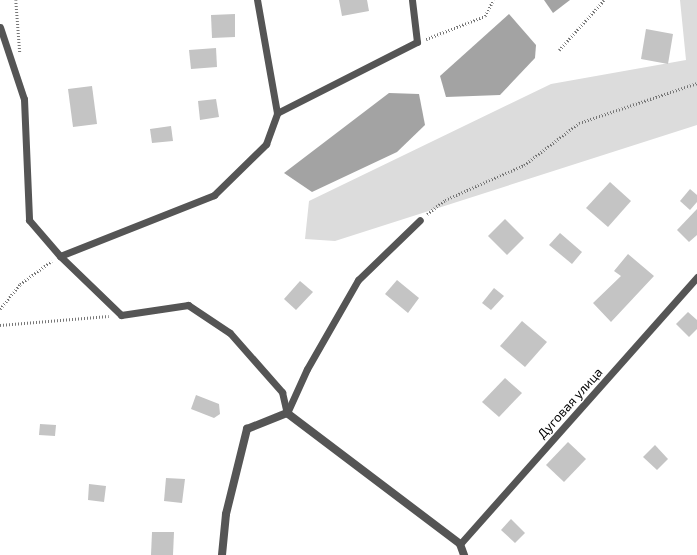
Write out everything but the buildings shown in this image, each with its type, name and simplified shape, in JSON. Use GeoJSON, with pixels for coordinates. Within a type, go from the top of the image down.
{"type":"FeatureCollection","features":[{"type":"Feature","properties":{"kind":"street"},"geometry":{"type":"LineString","coordinates":[[222,555],[226,514],[247,429],[287,413],[460,544],[464,555]]}},
{"type":"Feature","properties":{"kind":"lane"},"geometry":{"type":"LineString","coordinates":[[60,256],[214,195],[266,144],[277,113],[257,0]]}},
{"type":"Feature","properties":{"kind":"lane"},"geometry":{"type":"LineString","coordinates":[[277,113],[417,42],[412,0]]}},
{"type":"Feature","properties":{"kind":"lane"},"geometry":{"type":"LineString","coordinates":[[0,27],[24,99],[29,220],[60,256],[121,315],[188,305],[230,333],[282,392],[287,413]]}},
{"type":"Feature","properties":{"kind":"lane"},"geometry":{"type":"LineString","coordinates":[[287,413],[307,369],[358,280],[420,220]]}},
{"type":"Feature","properties":{"kind":"lane","name":"Дуговая улица"},"geometry":{"type":"LineString","coordinates":[[460,544],[697,277]]}},
{"type":"Feature","properties":{"kind":"path"},"geometry":{"type":"LineString","coordinates":[[16,0],[21,61]]}},
{"type":"Feature","properties":{"kind":"path"},"geometry":{"type":"LineString","coordinates":[[417,42],[485,16],[493,0]]}},
{"type":"Feature","properties":{"kind":"path"},"geometry":{"type":"LineString","coordinates":[[559,50],[604,0]]}},
{"type":"Feature","properties":{"kind":"path"},"geometry":{"type":"LineString","coordinates":[[420,220],[445,200],[524,165],[580,123],[697,83]]}},
{"type":"Feature","properties":{"kind":"path"},"geometry":{"type":"LineString","coordinates":[[0,309],[20,284],[60,256]]}},
{"type":"Feature","properties":{"kind":"path"},"geometry":{"type":"LineString","coordinates":[[0,325],[121,315]]}},
{"type":"Feature","properties":{"kind":"shaded area"},"geometry":{"type":"Polygon","coordinates":[[[544,0],[570,0],[553,13],[544,0]]]}},
{"type":"Feature","properties":{"kind":"shaded area"},"geometry":{"type":"Polygon","coordinates":[[[680,0],[697,0],[697,125],[335,241],[305,239],[309,201],[551,84],[686,60],[680,0]]]}},
{"type":"Feature","properties":{"kind":"shaded area"},"geometry":{"type":"Polygon","coordinates":[[[509,14],[536,45],[535,58],[500,95],[446,97],[440,76],[509,14]]]}},
{"type":"Feature","properties":{"kind":"shaded area"},"geometry":{"type":"Polygon","coordinates":[[[389,93],[419,94],[425,125],[397,152],[312,192],[284,173],[389,93]]]}}]}
